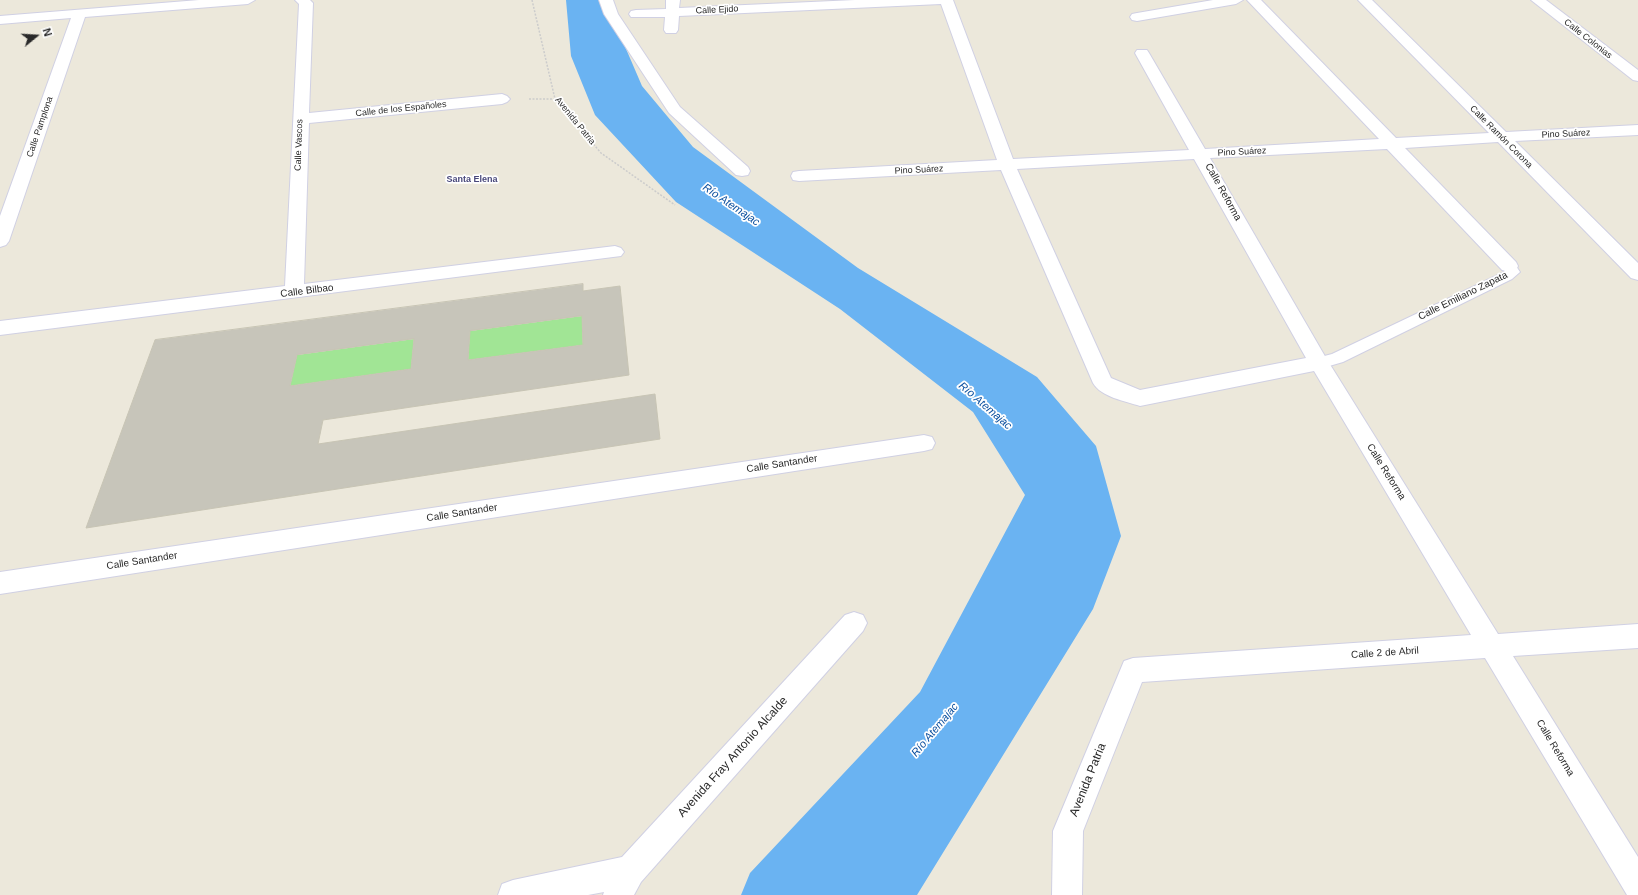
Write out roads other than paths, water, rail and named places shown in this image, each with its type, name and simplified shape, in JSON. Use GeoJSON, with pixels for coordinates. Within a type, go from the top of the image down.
{"type":"FeatureCollection","features":[{"type":"Feature","properties":{"kind":"street"},"geometry":{"type":"LineString","coordinates":[[0,20],[248,0]]}},
{"type":"Feature","properties":{"kind":"street","name":"Calle Vascos"},"geometry":{"type":"LineString","coordinates":[[294,292],[306,3],[302,0]]}},
{"type":"Feature","properties":{"kind":"street"},"geometry":{"type":"LineString","coordinates":[[606,0],[611,14],[674,110],[742,171]]}},
{"type":"Feature","properties":{"kind":"street","name":"Calle Ejido"},"geometry":{"type":"LineString","coordinates":[[636,14],[672,6],[942,0]]}},
{"type":"Feature","properties":{"kind":"street"},"geometry":{"type":"LineString","coordinates":[[946,0],[1006,165]]}},
{"type":"Feature","properties":{"kind":"street"},"geometry":{"type":"LineString","coordinates":[[1137,17],[1236,0]]}},
{"type":"Feature","properties":{"kind":"street","name":"Calle Emiliano Zapata"},"geometry":{"type":"LineString","coordinates":[[1254,0],[1509,266]]}},
{"type":"Feature","properties":{"kind":"street","name":"Calle Ramón Corona"},"geometry":{"type":"LineString","coordinates":[[1365,0],[1638,274]]}},
{"type":"Feature","properties":{"kind":"street","name":"Calle Colonias"},"geometry":{"type":"LineString","coordinates":[[1538,0],[1638,77]]}},
{"type":"Feature","properties":{"kind":"street"},"geometry":{"type":"LineString","coordinates":[[671,30],[672,6]]}},
{"type":"Feature","properties":{"kind":"street","name":"Calle Pamplona"},"geometry":{"type":"LineString","coordinates":[[0,241],[79,14]]}},
{"type":"Feature","properties":{"kind":"street","name":"Calle Reforma"},"geometry":{"type":"LineString","coordinates":[[1142,53],[1319,363],[1638,885]]}},
{"type":"Feature","properties":{"kind":"street","name":"Calle de los Españoles"},"geometry":{"type":"LineString","coordinates":[[300,119],[502,98]]}},
{"type":"Feature","properties":{"kind":"street","name":"Pino Suárez"},"geometry":{"type":"LineString","coordinates":[[799,176],[1638,130]]}},
{"type":"Feature","properties":{"kind":"street","name":"Calle Emiliano Zapata"},"geometry":{"type":"LineString","coordinates":[[1006,165],[1103,382],[1121,392],[1140,398],[1319,363]]}},
{"type":"Feature","properties":{"kind":"street","name":"Calle Bilbao"},"geometry":{"type":"LineString","coordinates":[[0,328],[615,252]]}},
{"type":"Feature","properties":{"kind":"street","name":"Calle Santander"},"geometry":{"type":"LineString","coordinates":[[0,583],[924,442]]}},
{"type":"Feature","properties":{"kind":"street","name":"Avenida Fray Antonio Alcalde"},"geometry":{"type":"LineString","coordinates":[[624,883],[854,623]]}},
{"type":"Feature","properties":{"kind":"street","name":"Calle 2 de Abril"},"geometry":{"type":"LineString","coordinates":[[1133,670],[1638,636]]}},
{"type":"Feature","properties":{"kind":"street","name":"Avenida Patria"},"geometry":{"type":"LineString","coordinates":[[1067,895],[1068,831],[1133,670]]}},
{"type":"Feature","properties":{"kind":"street"},"geometry":{"type":"LineString","coordinates":[[513,895],[624,883]]}},
{"type":"Feature","properties":{"kind":"lane","name":"Calle Emiliano Zapata"},"geometry":{"type":"LineString","coordinates":[[1319,363],[1337,358],[1507,276],[1512,272],[1509,266]]}},
{"type":"Feature","properties":{"kind":"water","name":"Río Atemajac"},"geometry":{"type":"Polygon","coordinates":[[[566,0],[605,0],[642,86],[693,147],[858,268],[1037,377],[1096,446],[1121,536],[1093,609],[917,895],[741,895],[750,873],[920,692],[1025,495],[973,412],[840,309],[676,202],[595,115],[571,56],[566,0]]]}},
{"type":"Feature","properties":{"kind":"district","name":"Santa Elena"},"geometry":{"type":"Point","coordinates":[472,180]}}]}
